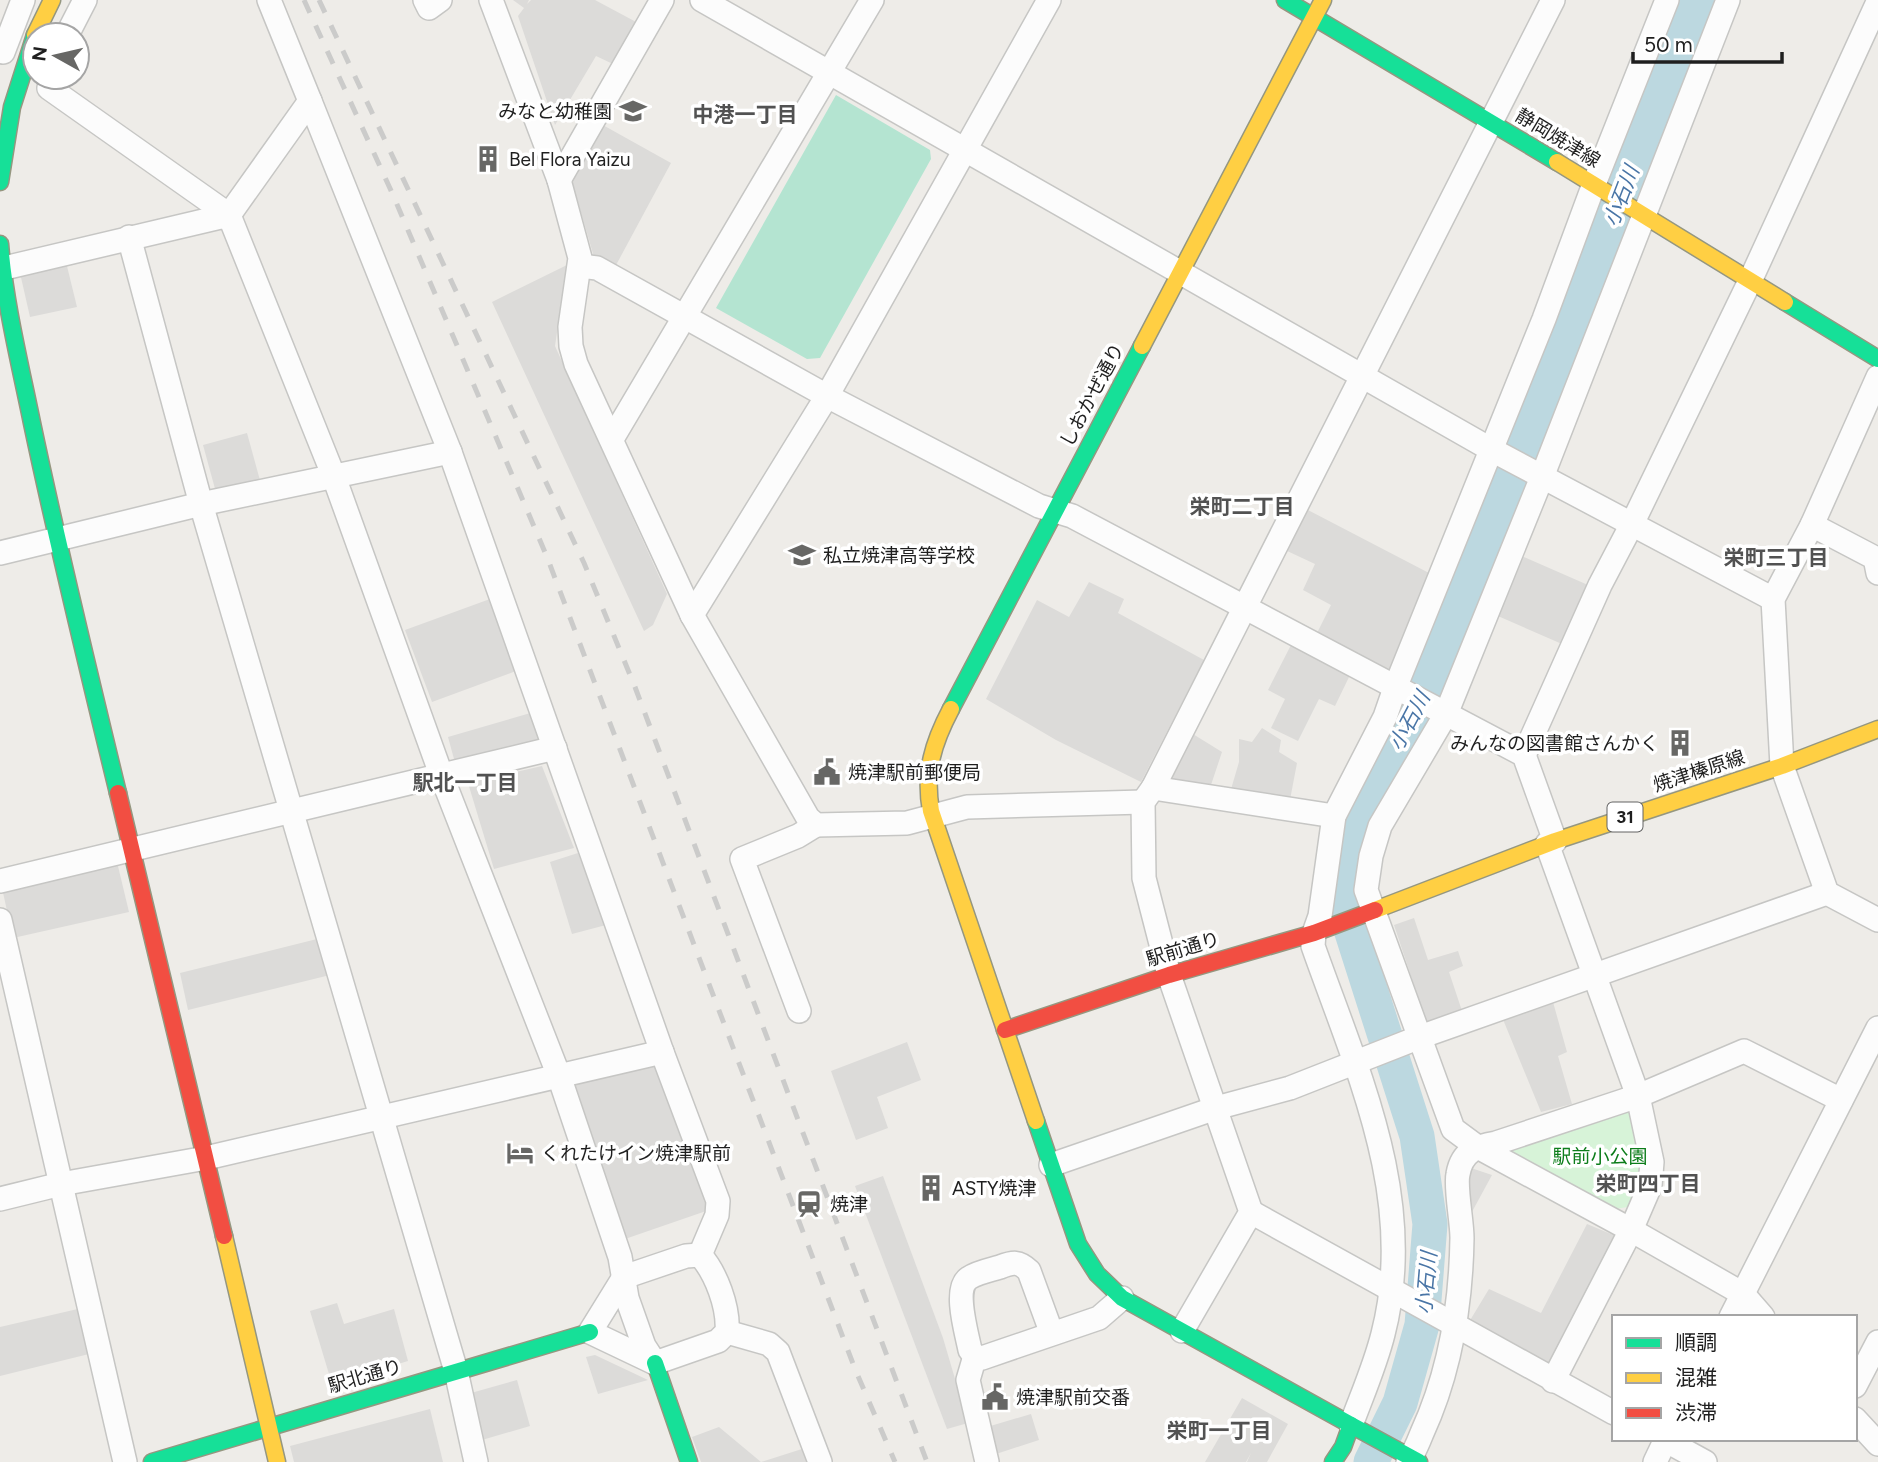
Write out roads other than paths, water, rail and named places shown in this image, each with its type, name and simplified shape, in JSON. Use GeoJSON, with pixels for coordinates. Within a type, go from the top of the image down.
{"type":"FeatureCollection","features":[{"type":"Feature","properties":{"kind":"street"},"geometry":{"type":"LineString","coordinates":[[21,68],[2,50],[23,0]]}},
{"type":"Feature","properties":{"kind":"street"},"geometry":{"type":"LineString","coordinates":[[42,21],[52,0]]}},
{"type":"Feature","properties":{"kind":"street"},"geometry":{"type":"LineString","coordinates":[[75,21],[86,0]]}},
{"type":"Feature","properties":{"kind":"street"},"geometry":{"type":"LineString","coordinates":[[269,0],[450,452],[662,1052],[718,1201],[717,1215],[700,1255]]}},
{"type":"Feature","properties":{"kind":"street"},"geometry":{"type":"LineString","coordinates":[[425,0],[429,8],[440,0]]}},
{"type":"Feature","properties":{"kind":"street"},"geometry":{"type":"LineString","coordinates":[[491,0],[559,180],[580,258],[570,327],[576,364],[692,615],[808,818],[816,825]]}},
{"type":"Feature","properties":{"kind":"street"},"geometry":{"type":"LineString","coordinates":[[559,180],[662,0]]}},
{"type":"Feature","properties":{"kind":"street"},"geometry":{"type":"LineString","coordinates":[[702,0],[1494,451],[1773,599]]}},
{"type":"Feature","properties":{"kind":"street"},"geometry":{"type":"LineString","coordinates":[[612,439],[872,0]]}},
{"type":"Feature","properties":{"kind":"street"},"geometry":{"type":"LineString","coordinates":[[692,615],[827,396],[1049,0]]}},
{"type":"Feature","properties":{"kind":"street","name":"静岡焼津線"},"geometry":{"type":"LineString","coordinates":[[1285,0],[1491,122],[1878,359]]}},
{"type":"Feature","properties":{"kind":"street","name":"しおかぜ通り"},"geometry":{"type":"LineString","coordinates":[[1323,0],[938,734],[926,786],[932,816],[1078,1244],[1089,1267],[1122,1298],[1408,1458]]}},
{"type":"Feature","properties":{"kind":"street"},"geometry":{"type":"LineString","coordinates":[[1553,0],[1148,795],[1144,878],[1169,975],[1251,1212],[1612,1412]]}},
{"type":"Feature","properties":{"kind":"street"},"geometry":{"type":"LineString","coordinates":[[1333,1462],[1359,1429],[1373,1368],[1398,1293],[1391,1197],[1361,1059],[1313,946],[1320,931],[1334,816],[1398,690],[1494,451],[1667,0]]}},
{"type":"Feature","properties":{"kind":"street"},"geometry":{"type":"LineString","coordinates":[[1728,0],[1443,712],[1380,826],[1371,856],[1366,890],[1370,913],[1413,1040],[1453,1129],[1476,1146],[1743,1294],[1761,1315]]}},
{"type":"Feature","properties":{"kind":"street"},"geometry":{"type":"LineString","coordinates":[[1553,1381],[1631,1230],[1650,1186],[1652,1162],[1638,1097],[1595,976],[1524,755],[1600,585],[1750,281],[1878,2]]}},
{"type":"Feature","properties":{"kind":"street"},"geometry":{"type":"LineString","coordinates":[[0,182],[21,73]]}},
{"type":"Feature","properties":{"kind":"street"},"geometry":{"type":"LineString","coordinates":[[53,91],[229,215],[334,477],[442,777],[559,1076],[620,1257],[627,1298],[644,1346],[654,1363],[688,1462]]}},
{"type":"Feature","properties":{"kind":"street"},"geometry":{"type":"LineString","coordinates":[[1,269],[229,215],[310,101]]}},
{"type":"Feature","properties":{"kind":"street"},"geometry":{"type":"LineString","coordinates":[[129,237],[201,503],[456,1371],[476,1462]]}},
{"type":"Feature","properties":{"kind":"street"},"geometry":{"type":"LineString","coordinates":[[0,244],[1,269],[56,539],[277,1462]]}},
{"type":"Feature","properties":{"kind":"street"},"geometry":{"type":"LineString","coordinates":[[580,266],[597,268],[827,396],[1039,506],[1072,516],[1524,755]]}},
{"type":"Feature","properties":{"kind":"street"},"geometry":{"type":"LineString","coordinates":[[1878,377],[1812,525],[1773,599],[1782,766],[1827,893],[1878,920]]}},
{"type":"Feature","properties":{"kind":"street"},"geometry":{"type":"LineString","coordinates":[[0,553],[201,503],[450,452]]}},
{"type":"Feature","properties":{"kind":"street"},"geometry":{"type":"LineString","coordinates":[[1812,525],[1875,558],[1878,573]]}},
{"type":"Feature","properties":{"kind":"street","name":"焼津榛原線"},"geometry":{"type":"LineString","coordinates":[[1370,913],[1551,842],[1782,766],[1878,729]]}},
{"type":"Feature","properties":{"kind":"street"},"geometry":{"type":"LineString","coordinates":[[0,881],[555,748]]}},
{"type":"Feature","properties":{"kind":"street"},"geometry":{"type":"LineString","coordinates":[[799,1011],[742,859],[798,836],[816,825],[907,823],[967,807],[1148,795],[1334,816]]}},
{"type":"Feature","properties":{"kind":"street"},"geometry":{"type":"LineString","coordinates":[[1051,1165],[1216,1108],[1290,1088],[1413,1040],[1827,893]]}},
{"type":"Feature","properties":{"kind":"street","name":"駅前通り"},"geometry":{"type":"LineString","coordinates":[[1005,1030],[1169,975],[1320,931],[1370,913]]}},
{"type":"Feature","properties":{"kind":"street"},"geometry":{"type":"LineString","coordinates":[[0,919],[125,1462]]}},
{"type":"Feature","properties":{"kind":"street"},"geometry":{"type":"LineString","coordinates":[[1732,1315],[1878,1028]]}},
{"type":"Feature","properties":{"kind":"street"},"geometry":{"type":"LineString","coordinates":[[1408,1458],[1437,1396],[1447,1320],[1462,1264],[1457,1174],[1465,1157],[1476,1146],[1496,1143],[1638,1097],[1744,1051],[1841,1100]]}},
{"type":"Feature","properties":{"kind":"street"},"geometry":{"type":"LineString","coordinates":[[0,1199],[61,1184],[206,1158],[662,1052]]}},
{"type":"Feature","properties":{"kind":"street"},"geometry":{"type":"LineString","coordinates":[[1182,1331],[1251,1212]]}},
{"type":"Feature","properties":{"kind":"street"},"geometry":{"type":"LineString","coordinates":[[700,1255],[710,1266],[728,1318],[727,1332],[718,1341],[654,1363],[590,1332],[624,1277],[685,1256],[700,1255]]}},
{"type":"Feature","properties":{"kind":"street"},"geometry":{"type":"LineString","coordinates":[[1052,1334],[1029,1271],[1021,1263],[1012,1263],[970,1277],[962,1284],[960,1294],[970,1350],[975,1356],[982,1358],[1099,1318],[1122,1298]]}},
{"type":"Feature","properties":{"kind":"street","name":"駅北通り"},"geometry":{"type":"LineString","coordinates":[[152,1462],[590,1332]]}},
{"type":"Feature","properties":{"kind":"street"},"geometry":{"type":"LineString","coordinates":[[727,1332],[769,1344],[778,1352],[820,1462]]}},
{"type":"Feature","properties":{"kind":"street"},"geometry":{"type":"LineString","coordinates":[[1857,1382],[1878,1342]]}},
{"type":"Feature","properties":{"kind":"street"},"geometry":{"type":"LineString","coordinates":[[975,1356],[968,1380],[988,1462]]}},
{"type":"Feature","properties":{"kind":"street"},"geometry":{"type":"LineString","coordinates":[[1857,1421],[1878,1444]]}},
{"type":"Feature","properties":{"kind":"street"},"geometry":{"type":"LineString","coordinates":[[1655,1462],[1665,1441]]}},
{"type":"Feature","properties":{"kind":"street"},"geometry":{"type":"LineString","coordinates":[[1667,1441],[1705,1462]]}},
{"type":"Feature","properties":{"kind":"waterway","name":"小石川"},"geometry":{"type":"LineString","coordinates":[[1371,1462],[1400,1403],[1422,1325],[1430,1224],[1417,1136],[1347,917],[1344,892],[1358,817],[1428,686],[1698,0]]}},
{"type":"Feature","properties":{"kind":"railway"},"geometry":{"type":"LineString","coordinates":[[304,0],[393,195],[547,557],[855,1369],[895,1462]]}},
{"type":"Feature","properties":{"kind":"railway"},"geometry":{"type":"LineString","coordinates":[[319,0],[584,563],[635,687],[927,1462]]}},
{"type":"Feature","properties":{"kind":"place","name":"みなと幼稚園"},"geometry":{"type":"Point","coordinates":[633,111]}},
{"type":"Feature","properties":{"kind":"place","name":"Bel Flora Yaizu"},"geometry":{"type":"Point","coordinates":[488,159]}},
{"type":"Feature","properties":{"kind":"place","name":"私立焼津高等学校"},"geometry":{"type":"Point","coordinates":[802,555]}},
{"type":"Feature","properties":{"kind":"place","name":"みんなの図書館さんかく"},"geometry":{"type":"Point","coordinates":[1680,743]}},
{"type":"Feature","properties":{"kind":"place","name":"焼津駅前郵便局"},"geometry":{"type":"Point","coordinates":[827,772]}},
{"type":"Feature","properties":{"kind":"place","name":"くれたけイン焼津駅前"},"geometry":{"type":"Point","coordinates":[520,1153]}},
{"type":"Feature","properties":{"kind":"place","name":"ASTY焼津"},"geometry":{"type":"Point","coordinates":[931,1188]}},
{"type":"Feature","properties":{"kind":"place","name":"焼津"},"geometry":{"type":"Point","coordinates":[809,1204]}},
{"type":"Feature","properties":{"kind":"place","name":"焼津駅前交番"},"geometry":{"type":"Point","coordinates":[995,1397]}},
{"type":"Feature","properties":{"kind":"district","name":"中港一丁目"},"geometry":{"type":"Point","coordinates":[745,114]}},
{"type":"Feature","properties":{"kind":"district","name":"栄町二丁目"},"geometry":{"type":"Point","coordinates":[1242,506]}},
{"type":"Feature","properties":{"kind":"district","name":"栄町三丁目"},"geometry":{"type":"Point","coordinates":[1776,557]}},
{"type":"Feature","properties":{"kind":"district","name":"駅北一丁目"},"geometry":{"type":"Point","coordinates":[465,782]}},
{"type":"Feature","properties":{"kind":"district","name":"栄町四丁目"},"geometry":{"type":"Point","coordinates":[1648,1183]}},
{"type":"Feature","properties":{"kind":"district","name":"栄町一丁目"},"geometry":{"type":"Point","coordinates":[1219,1430]}},
{"type":"Feature","properties":{"kind":"park label","name":"駅前小公園"},"geometry":{"type":"Point","coordinates":[1600,1156]}}]}
